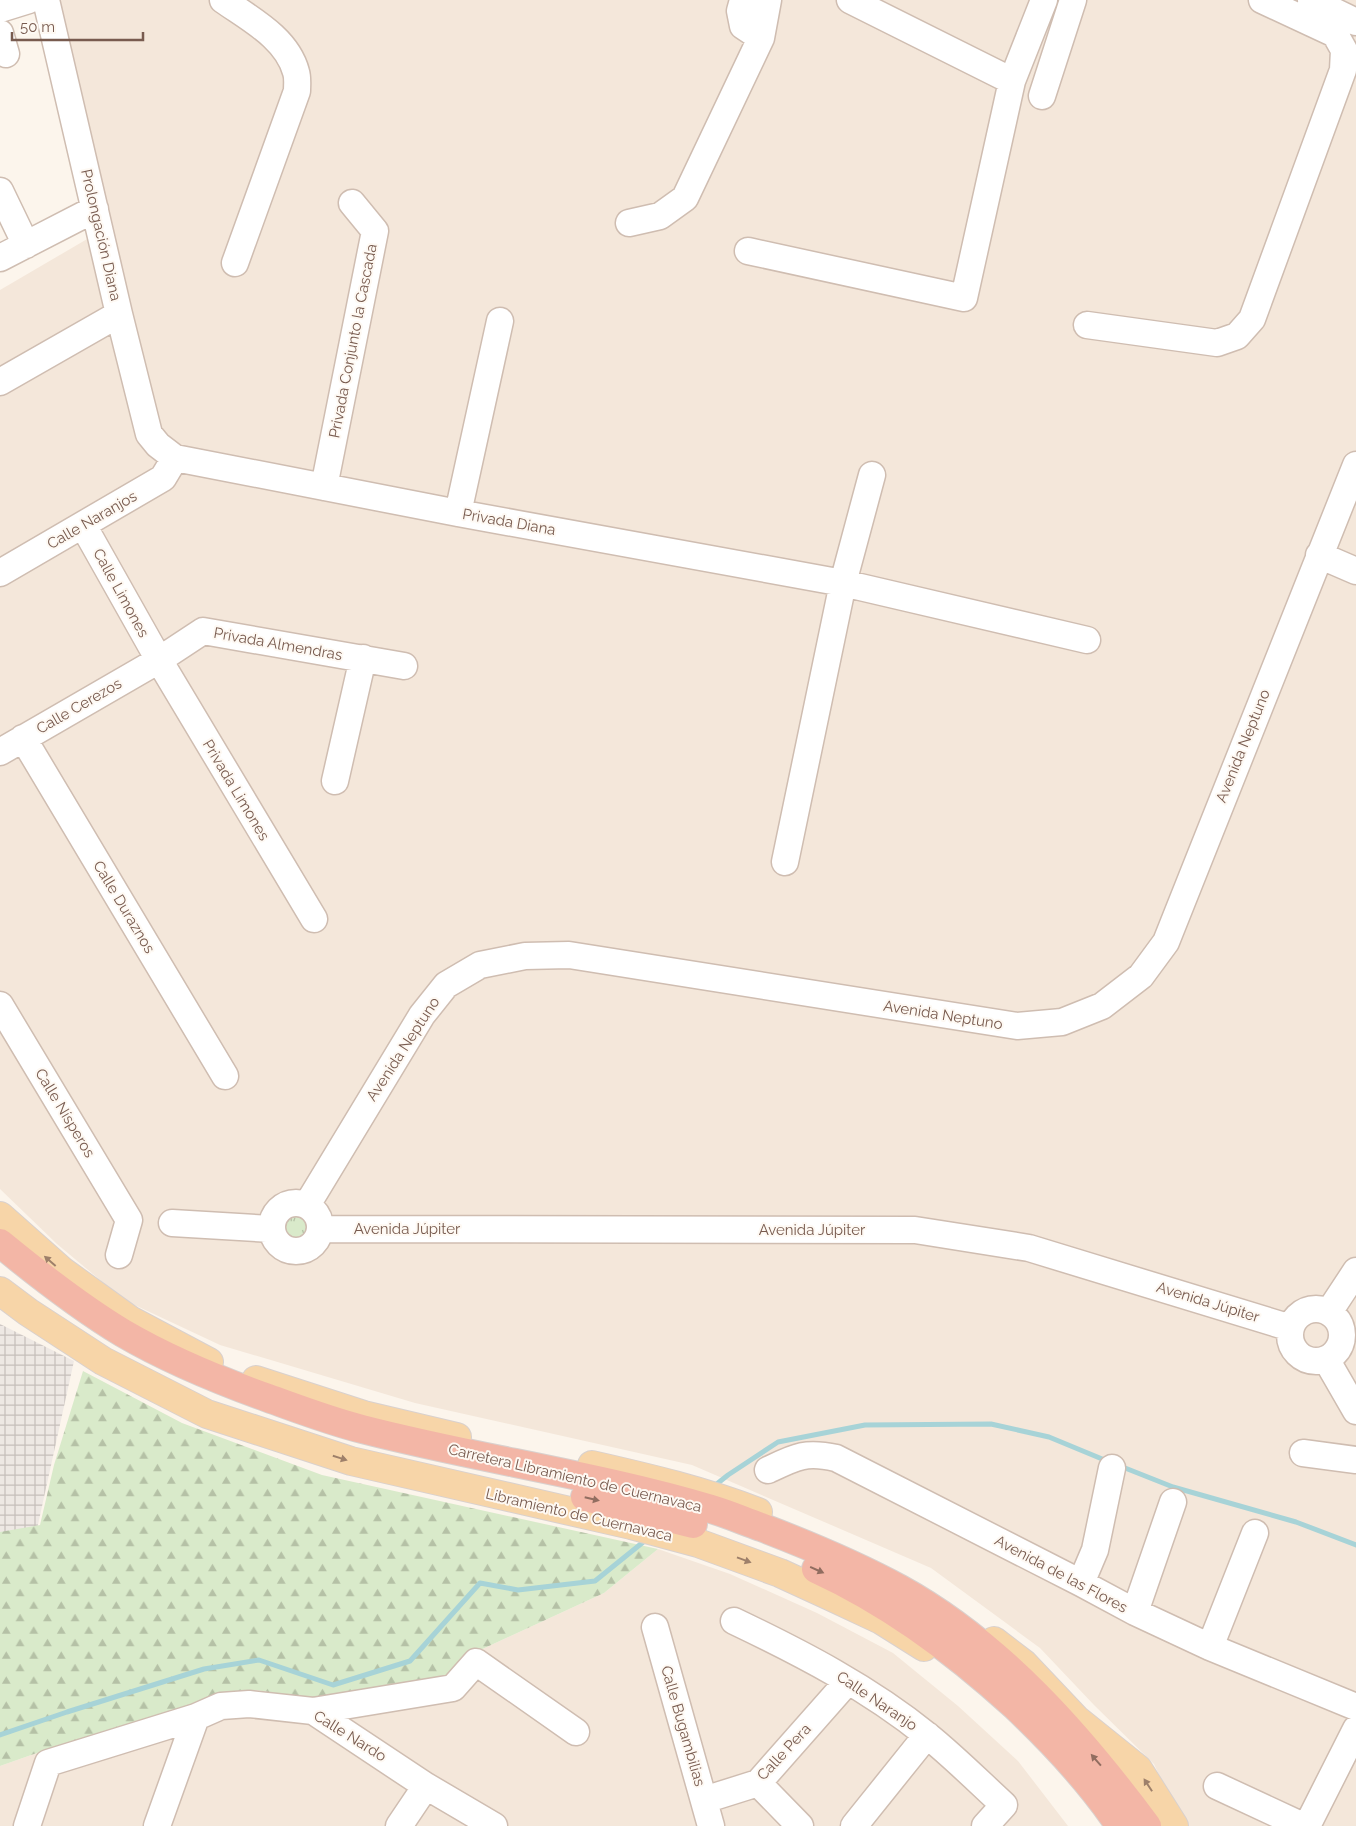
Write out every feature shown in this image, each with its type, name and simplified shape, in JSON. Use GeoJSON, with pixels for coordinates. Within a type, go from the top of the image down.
{"type":"FeatureCollection","features":[{"type":"Feature","properties":{"kind":"highway","name":"Carretera Libramiento de Cuernavaca"},"geometry":{"type":"LineString","coordinates":[[0,1243],[48,1282],[122,1332],[171,1359],[220,1381],[299,1409],[368,1430],[795,1540],[842,1560],[902,1590],[946,1619],[1002,1661],[1069,1730],[1114,1781],[1147,1826]]}},
{"type":"Feature","properties":{"kind":"highway","name":"Carretera Libramiento de Cuernavaca"},"geometry":{"type":"LineString","coordinates":[[0,1266],[36,1296],[112,1348],[212,1397],[293,1426],[355,1444],[639,1501]]}},
{"type":"Feature","properties":{"kind":"highway","name":"Carretera Libramiento de Cuernavaca"},"geometry":{"type":"LineString","coordinates":[[709,1519],[836,1578],[889,1607],[946,1647],[998,1690],[1052,1740],[1100,1796],[1120,1826]]}},
{"type":"Feature","properties":{"kind":"main road"},"geometry":{"type":"LineString","coordinates":[[0,1216],[62,1271],[130,1320],[178,1347],[224,1369],[364,1415],[441,1434],[639,1501]]}},
{"type":"Feature","properties":{"kind":"main road","name":"Libramiento de Cuernavaca"},"geometry":{"type":"LineString","coordinates":[[0,1291],[28,1312],[103,1361],[207,1414],[351,1461],[639,1501]]}},
{"type":"Feature","properties":{"kind":"main road"},"geometry":{"type":"LineString","coordinates":[[709,1519],[780,1573],[881,1620],[938,1655],[990,1699],[1044,1750],[1104,1826]]}},
{"type":"Feature","properties":{"kind":"main road"},"geometry":{"type":"LineString","coordinates":[[709,1519],[850,1549],[907,1579],[965,1619],[1024,1664],[1077,1720],[1138,1769],[1174,1826]]}},
{"type":"Feature","properties":{"kind":"street"},"geometry":{"type":"LineString","coordinates":[[0,8],[29,0]]}},
{"type":"Feature","properties":{"kind":"street","name":"Prolongación Diana"},"geometry":{"type":"LineString","coordinates":[[46,0],[149,434],[158,445],[175,458]]}},
{"type":"Feature","properties":{"kind":"street"},"geometry":{"type":"LineString","coordinates":[[223,0],[275,37],[290,56],[297,74],[297,91],[235,263]]}},
{"type":"Feature","properties":{"kind":"street"},"geometry":{"type":"LineString","coordinates":[[743,0],[740,11],[743,26],[761,38]]}},
{"type":"Feature","properties":{"kind":"street"},"geometry":{"type":"LineString","coordinates":[[629,223],[660,216],[686,198],[761,38],[768,0]]}},
{"type":"Feature","properties":{"kind":"street"},"geometry":{"type":"LineString","coordinates":[[850,0],[1012,81]]}},
{"type":"Feature","properties":{"kind":"street"},"geometry":{"type":"LineString","coordinates":[[748,251],[964,298],[1012,81],[1044,0]]}},
{"type":"Feature","properties":{"kind":"street"},"geometry":{"type":"LineString","coordinates":[[1042,96],[1073,0]]}},
{"type":"Feature","properties":{"kind":"street"},"geometry":{"type":"LineString","coordinates":[[1086,325],[1217,343],[1237,336],[1252,319],[1344,70],[1344,50],[1335,34],[1262,0]]}},
{"type":"Feature","properties":{"kind":"street"},"geometry":{"type":"LineString","coordinates":[[1311,0],[1356,22]]}},
{"type":"Feature","properties":{"kind":"street"},"geometry":{"type":"LineString","coordinates":[[0,190],[26,245]]}},
{"type":"Feature","properties":{"kind":"street","name":"Privada Conjunto la Cascada"},"geometry":{"type":"LineString","coordinates":[[324,487],[375,232],[352,203]]}},
{"type":"Feature","properties":{"kind":"street"},"geometry":{"type":"LineString","coordinates":[[0,258],[95,209]]}},
{"type":"Feature","properties":{"kind":"street"},"geometry":{"type":"LineString","coordinates":[[0,382],[119,314]]}},
{"type":"Feature","properties":{"kind":"street"},"geometry":{"type":"LineString","coordinates":[[458,513],[500,321]]}},
{"type":"Feature","properties":{"kind":"street","name":"Privada Diana"},"geometry":{"type":"LineString","coordinates":[[175,458],[458,513],[842,583],[1087,640]]}},
{"type":"Feature","properties":{"kind":"street","name":"Calle Naranjos"},"geometry":{"type":"LineString","coordinates":[[0,573],[163,478],[175,458]]}},
{"type":"Feature","properties":{"kind":"street","name":"Avenida Neptuno"},"geometry":{"type":"LineString","coordinates":[[307,1205],[422,1015],[446,985],[480,966],[525,956],[569,956],[1017,1026],[1062,1022],[1102,1006],[1141,976],[1166,942],[1356,465]]}},
{"type":"Feature","properties":{"kind":"street"},"geometry":{"type":"LineString","coordinates":[[785,862],[842,583],[872,475]]}},
{"type":"Feature","properties":{"kind":"street","name":"Calle Limones"},"geometry":{"type":"LineString","coordinates":[[83,525],[159,660]]}},
{"type":"Feature","properties":{"kind":"street"},"geometry":{"type":"LineString","coordinates":[[1319,555],[1356,571]]}},
{"type":"Feature","properties":{"kind":"street","name":"Privada Almendras"},"geometry":{"type":"LineString","coordinates":[[159,660],[203,631],[404,666]]}},
{"type":"Feature","properties":{"kind":"street"},"geometry":{"type":"LineString","coordinates":[[335,781],[363,658]]}},
{"type":"Feature","properties":{"kind":"street","name":"Calle Cerezos"},"geometry":{"type":"LineString","coordinates":[[0,752],[159,660]]}},
{"type":"Feature","properties":{"kind":"street","name":"Privada Limones"},"geometry":{"type":"LineString","coordinates":[[159,660],[314,919]]}},
{"type":"Feature","properties":{"kind":"street","name":"Calle Duraznos"},"geometry":{"type":"LineString","coordinates":[[23,738],[225,1076]]}},
{"type":"Feature","properties":{"kind":"street","name":"Calle Nísperos"},"geometry":{"type":"LineString","coordinates":[[0,1005],[129,1220],[119,1255]]}},
{"type":"Feature","properties":{"kind":"street"},"geometry":{"type":"LineString","coordinates":[[299,1202],[307,1205],[319,1219],[320,1229],[318,1238],[305,1250],[296,1252],[287,1250],[273,1238],[272,1220],[282,1206],[299,1202]]}},
{"type":"Feature","properties":{"kind":"street"},"geometry":{"type":"LineString","coordinates":[[172,1223],[271,1229]]}},
{"type":"Feature","properties":{"kind":"street","name":"Avenida Júpiter"},"geometry":{"type":"LineString","coordinates":[[320,1229],[915,1230],[1029,1248],[1291,1328]]}},
{"type":"Feature","properties":{"kind":"street"},"geometry":{"type":"LineString","coordinates":[[1329,1312],[1356,1270]]}},
{"type":"Feature","properties":{"kind":"street"},"geometry":{"type":"LineString","coordinates":[[1312,1309],[1329,1312],[1339,1324],[1341,1342],[1335,1352],[1326,1359],[1312,1361],[1305,1359],[1293,1347],[1290,1338],[1291,1328],[1295,1320],[1301,1314],[1312,1309]]}},
{"type":"Feature","properties":{"kind":"street"},"geometry":{"type":"LineString","coordinates":[[1326,1359],[1356,1411]]}},
{"type":"Feature","properties":{"kind":"street"},"geometry":{"type":"LineString","coordinates":[[1303,1453],[1356,1460]]}},
{"type":"Feature","properties":{"kind":"street","name":"Avenida de las Flores"},"geometry":{"type":"LineString","coordinates":[[768,1470],[797,1456],[820,1455],[836,1458],[1135,1612],[1210,1647],[1356,1707]]}},
{"type":"Feature","properties":{"kind":"street"},"geometry":{"type":"LineString","coordinates":[[1081,1583],[1095,1550],[1112,1468]]}},
{"type":"Feature","properties":{"kind":"street"},"geometry":{"type":"LineString","coordinates":[[1135,1612],[1173,1502]]}},
{"type":"Feature","properties":{"kind":"street"},"geometry":{"type":"LineString","coordinates":[[1210,1647],[1255,1533]]}},
{"type":"Feature","properties":{"kind":"street","name":"Calle Naranjo"},"geometry":{"type":"LineString","coordinates":[[734,1621],[793,1650],[848,1681],[928,1735],[1004,1805],[985,1826]]}},
{"type":"Feature","properties":{"kind":"street","name":"Calle Bugambilias"},"geometry":{"type":"LineString","coordinates":[[654,1627],[711,1826]]}},
{"type":"Feature","properties":{"kind":"street"},"geometry":{"type":"LineString","coordinates":[[313,1711],[453,1688],[476,1662],[576,1732]]}},
{"type":"Feature","properties":{"kind":"street","name":"Calle Pera"},"geometry":{"type":"LineString","coordinates":[[704,1800],[758,1783],[848,1681]]}},
{"type":"Feature","properties":{"kind":"street","name":"Calle Nardo"},"geometry":{"type":"LineString","coordinates":[[27,1826],[48,1763],[196,1717],[221,1706],[249,1704],[313,1711],[426,1786],[494,1826]]}},
{"type":"Feature","properties":{"kind":"street"},"geometry":{"type":"LineString","coordinates":[[157,1826],[196,1717]]}},
{"type":"Feature","properties":{"kind":"street"},"geometry":{"type":"LineString","coordinates":[[1307,1826],[1356,1728]]}},
{"type":"Feature","properties":{"kind":"street"},"geometry":{"type":"LineString","coordinates":[[854,1826],[928,1735]]}},
{"type":"Feature","properties":{"kind":"street"},"geometry":{"type":"LineString","coordinates":[[758,1783],[800,1826]]}},
{"type":"Feature","properties":{"kind":"street"},"geometry":{"type":"LineString","coordinates":[[399,1826],[426,1786]]}},
{"type":"Feature","properties":{"kind":"street"},"geometry":{"type":"LineString","coordinates":[[1218,1786],[1303,1826]]}},
{"type":"Feature","properties":{"kind":"shaded area"},"geometry":{"type":"Polygon","coordinates":[[[54,0],[1356,0],[1356,1826],[1183,1826],[1154,1764],[1040,1648],[931,1568],[692,1465],[415,1403],[220,1345],[124,1300],[57,1244],[0,1189],[0,290],[106,228],[54,0]]]}},
{"type":"Feature","properties":{"kind":"shaded area"},"geometry":{"type":"Polygon","coordinates":[[[0,1324],[74,1361],[17,1620],[0,1622],[0,1324]]]}},
{"type":"Feature","properties":{"kind":"shaded area"},"geometry":{"type":"Polygon","coordinates":[[[658,1549],[730,1574],[817,1613],[893,1653],[958,1706],[1018,1761],[1068,1826],[0,1826],[0,1766],[54,1747],[256,1690],[342,1704],[476,1652],[604,1593],[658,1549]]]}},
{"type":"Feature","properties":{"kind":"green space"},"geometry":{"type":"Polygon","coordinates":[[[295,1208],[302,1209],[308,1214],[313,1220],[313,1234],[308,1240],[302,1245],[295,1246],[288,1245],[282,1240],[277,1234],[276,1227],[277,1220],[282,1214],[288,1209],[295,1208]]]}},
{"type":"Feature","properties":{"kind":"green space"},"geometry":{"type":"Polygon","coordinates":[[[83,1371],[182,1423],[322,1475],[658,1549],[604,1593],[476,1652],[445,1680],[342,1704],[256,1690],[54,1747],[0,1766],[0,1532],[40,1525],[54,1465],[83,1371]]]}},
{"type":"Feature","properties":{"kind":"waterway"},"geometry":{"type":"LineString","coordinates":[[713,1487],[778,1442],[865,1425],[991,1424],[1049,1437],[1107,1461]]}},
{"type":"Feature","properties":{"kind":"waterway"},"geometry":{"type":"LineString","coordinates":[[1120,1466],[1173,1487],[1296,1522],[1356,1545]]}},
{"type":"Feature","properties":{"kind":"waterway"},"geometry":{"type":"LineString","coordinates":[[0,1735],[204,1669],[259,1660],[333,1685],[410,1661],[480,1583],[518,1590],[595,1581],[647,1539]]}}]}
